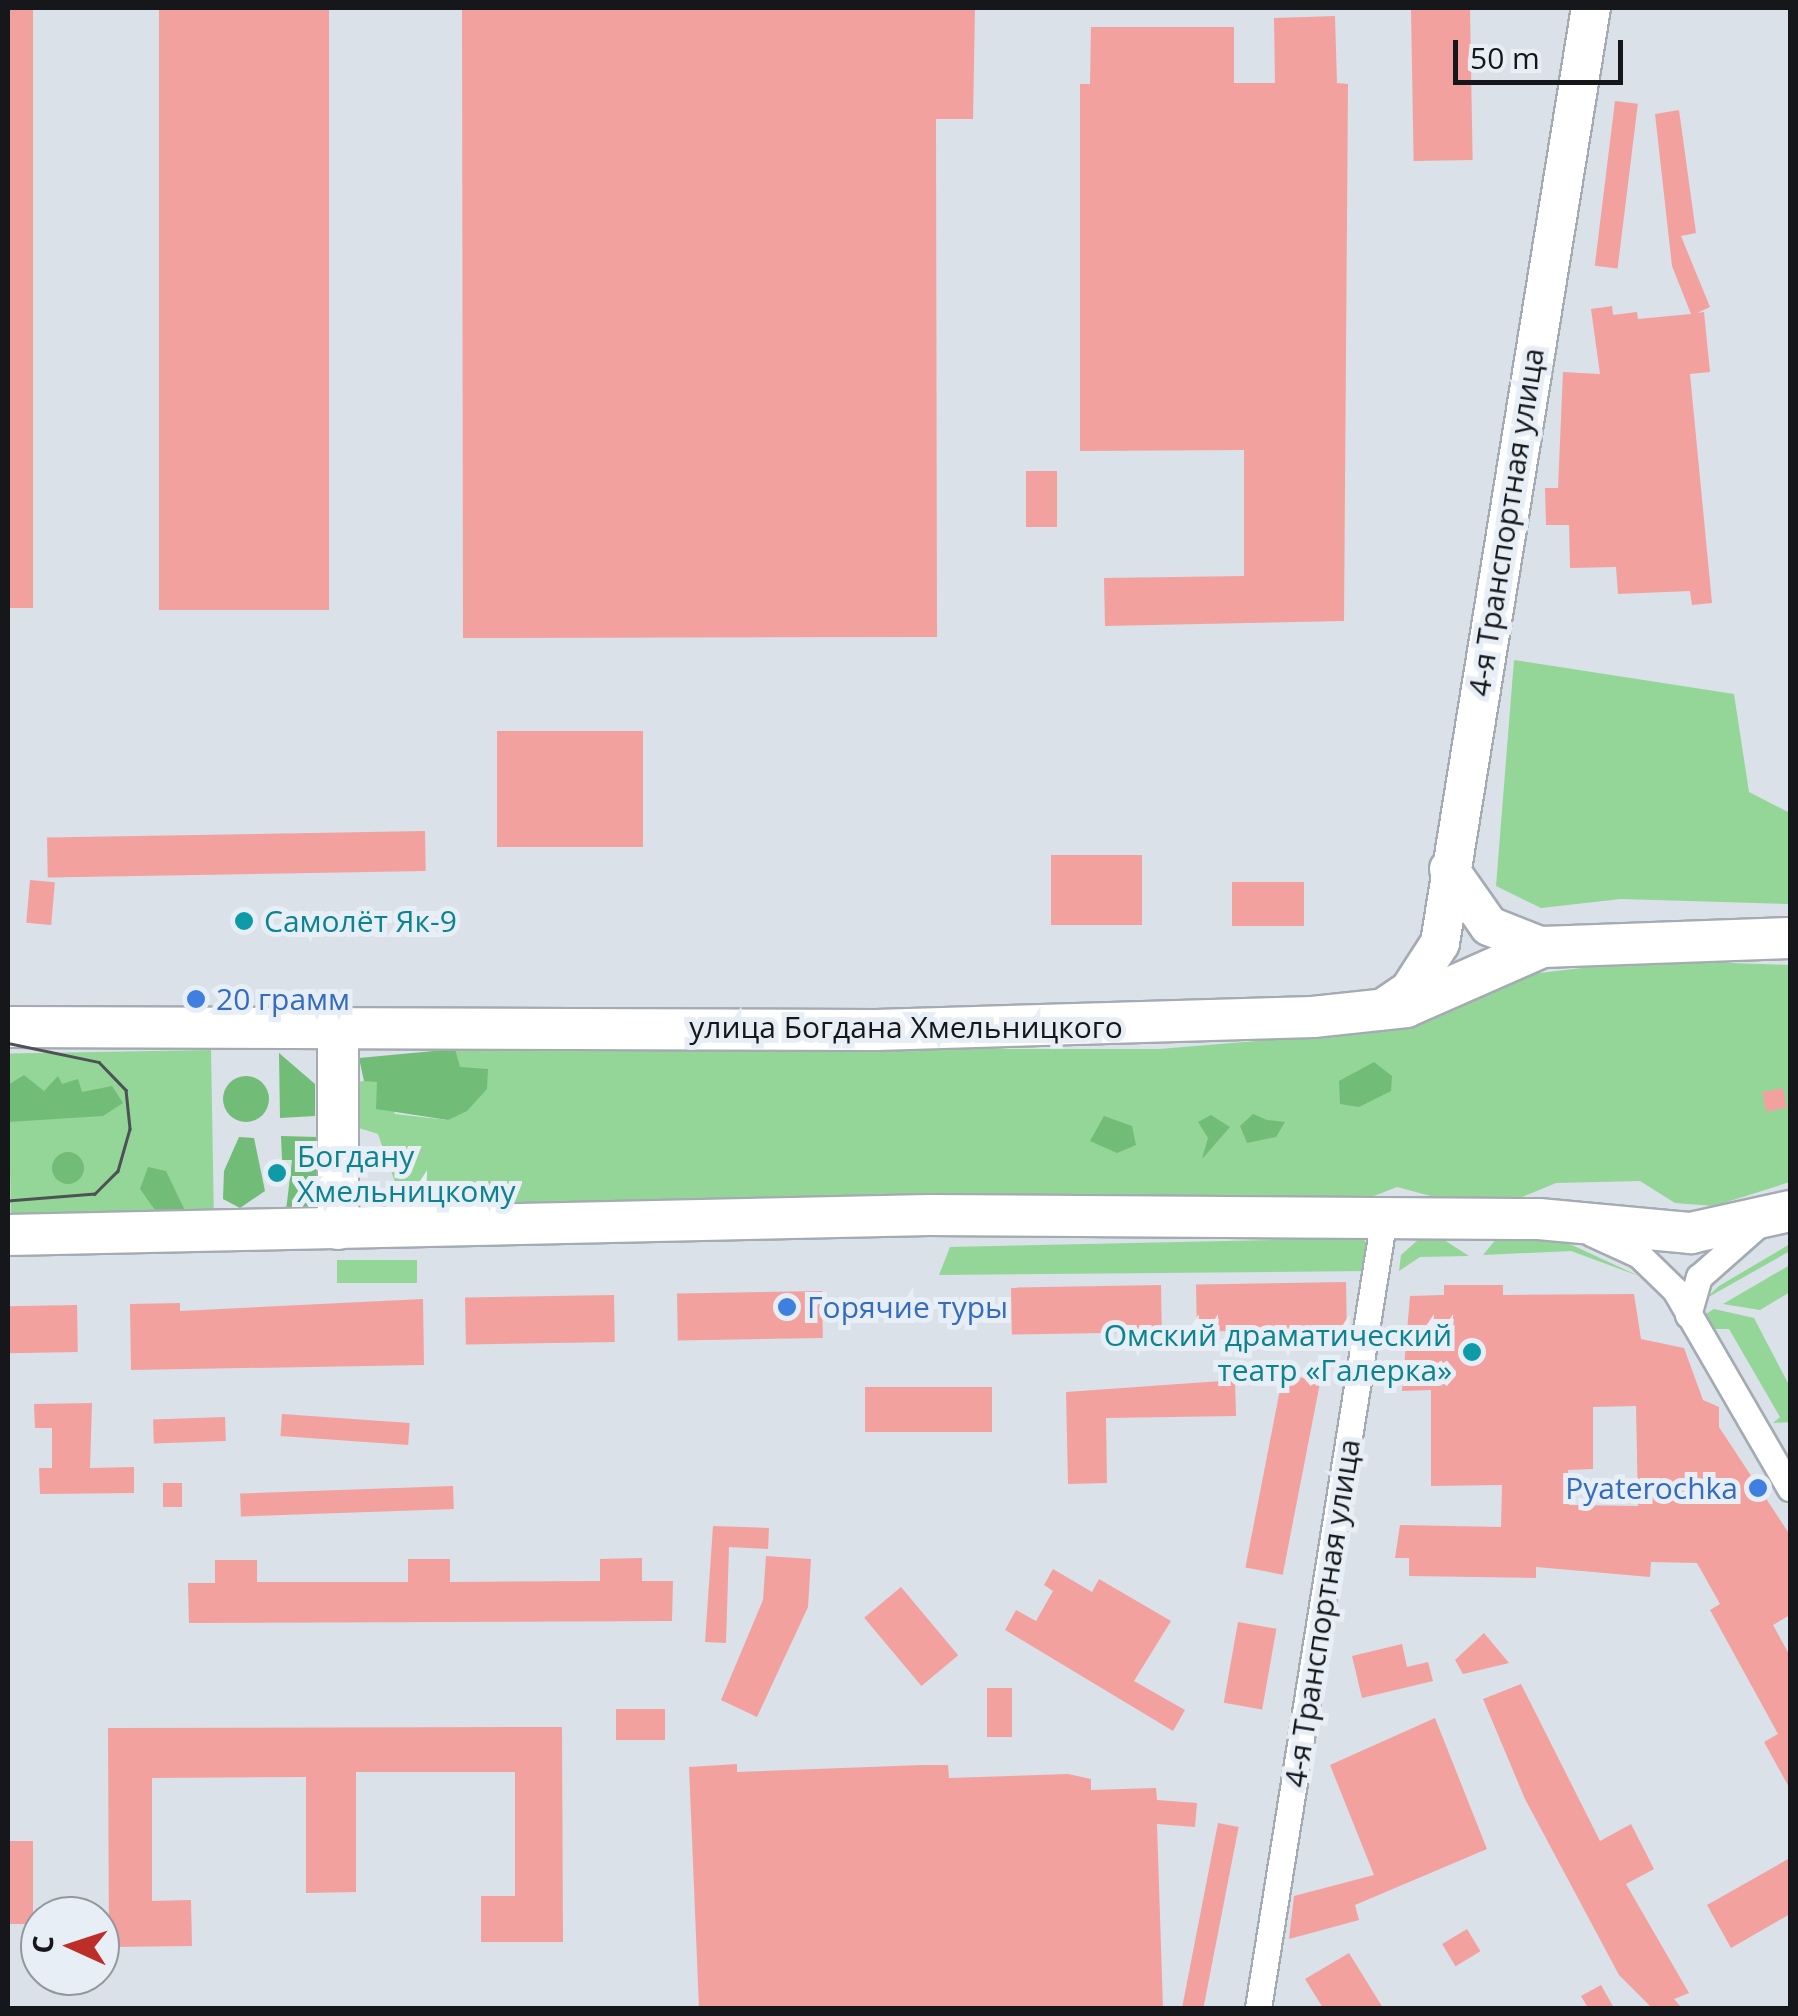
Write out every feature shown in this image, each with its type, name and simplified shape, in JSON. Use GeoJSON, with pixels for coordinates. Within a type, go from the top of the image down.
{"type":"FeatureCollection","features":[{"type":"Feature","properties":{"kind":"main road","name":"4-я Транспортная улица"},"geometry":{"type":"LineString","coordinates":[[1377,1012],[1429,966],[1449,869],[1591,8]]}},
{"type":"Feature","properties":{"kind":"main road"},"geometry":{"type":"LineString","coordinates":[[1449,869],[1488,926],[1542,947]]}},
{"type":"Feature","properties":{"kind":"main road","name":"улица Богдана Хмельницкого"},"geometry":{"type":"LineString","coordinates":[[8,1028],[338,1024],[876,1030],[1377,1012],[1542,947],[1790,938]]}},
{"type":"Feature","properties":{"kind":"main road"},"geometry":{"type":"LineString","coordinates":[[338,1024],[338,1229]]}},
{"type":"Feature","properties":{"kind":"main road"},"geometry":{"type":"LineString","coordinates":[[8,1235],[929,1215],[1384,1217],[1565,1222],[1691,1233],[1774,1217]]}},
{"type":"Feature","properties":{"kind":"street","name":"4-я Транспортная улица"},"geometry":{"type":"LineString","coordinates":[[1258,2008],[1384,1217]]}},
{"type":"Feature","properties":{"kind":"street"},"geometry":{"type":"LineString","coordinates":[[1688,1315],[1700,1277],[1774,1217]]}},
{"type":"Feature","properties":{"kind":"street"},"geometry":{"type":"LineString","coordinates":[[1565,1222],[1651,1264],[1688,1315],[1790,1488]]}},
{"type":"Feature","properties":{"kind":"green space"},"geometry":{"type":"Polygon","coordinates":[[[1514,660],[1734,694],[1749,792],[1790,813],[1790,904],[1621,899],[1541,908],[1496,886],[1514,660]]]}},
{"type":"Feature","properties":{"kind":"green space"},"geometry":{"type":"Polygon","coordinates":[[[1651,960],[1790,965],[1790,1182],[1714,1206],[1675,1203],[1640,1181],[1556,1183],[1520,1198],[1442,1199],[1397,1187],[1374,1196],[407,1216],[378,1134],[359,1128],[356,1082],[364,1081],[377,1081],[395,1114],[448,1120],[455,1049],[1159,1049],[1403,1029],[1521,975],[1651,960]]]}},
{"type":"Feature","properties":{"kind":"green space"},"geometry":{"type":"Polygon","coordinates":[[[455,1049],[460,1067],[488,1069],[487,1089],[467,1111],[448,1120],[376,1109],[377,1082],[364,1081],[359,1058],[455,1049]]]}},
{"type":"Feature","properties":{"kind":"green space"},"geometry":{"type":"Polygon","coordinates":[[[211,1050],[214,1216],[11,1220],[8,1054],[211,1050]]]}},
{"type":"Feature","properties":{"kind":"green space"},"geometry":{"type":"Polygon","coordinates":[[[279,1053],[315,1084],[315,1116],[280,1118],[279,1053]]]}},
{"type":"Feature","properties":{"kind":"green space"},"geometry":{"type":"Polygon","coordinates":[[[1374,1062],[1392,1076],[1391,1091],[1359,1107],[1340,1104],[1339,1081],[1374,1062]]]}},
{"type":"Feature","properties":{"kind":"green space"},"geometry":{"type":"Polygon","coordinates":[[[24,1075],[44,1091],[58,1076],[62,1084],[78,1079],[82,1092],[112,1086],[123,1103],[103,1116],[8,1122],[8,1085],[24,1075]]]}},
{"type":"Feature","properties":{"kind":"green space"},"geometry":{"type":"Polygon","coordinates":[[[246,1076],[263,1082],[269,1099],[263,1116],[246,1122],[229,1116],[223,1099],[229,1082],[246,1076]]]}},
{"type":"Feature","properties":{"kind":"green space"},"geometry":{"type":"Polygon","coordinates":[[[1253,1114],[1285,1122],[1276,1137],[1247,1143],[1240,1126],[1253,1114]]]}},
{"type":"Feature","properties":{"kind":"green space"},"geometry":{"type":"Polygon","coordinates":[[[1211,1115],[1230,1127],[1202,1159],[1208,1138],[1198,1122],[1211,1115]]]}},
{"type":"Feature","properties":{"kind":"green space"},"geometry":{"type":"Polygon","coordinates":[[[1104,1116],[1132,1126],[1136,1145],[1117,1153],[1090,1141],[1104,1116]]]}},
{"type":"Feature","properties":{"kind":"green space"},"geometry":{"type":"Polygon","coordinates":[[[281,1136],[317,1137],[317,1220],[285,1219],[292,1160],[282,1160],[281,1136]]]}},
{"type":"Feature","properties":{"kind":"green space"},"geometry":{"type":"Polygon","coordinates":[[[239,1137],[254,1138],[265,1191],[240,1208],[223,1199],[224,1171],[239,1137]]]}},
{"type":"Feature","properties":{"kind":"green space"},"geometry":{"type":"Polygon","coordinates":[[[68,1152],[80,1156],[84,1168],[80,1180],[68,1184],[56,1180],[52,1168],[56,1156],[68,1152]]]}},
{"type":"Feature","properties":{"kind":"green space"},"geometry":{"type":"Polygon","coordinates":[[[148,1167],[166,1171],[189,1219],[160,1217],[140,1189],[148,1167]]]}},
{"type":"Feature","properties":{"kind":"green space"},"geometry":{"type":"Polygon","coordinates":[[[1438,1236],[1469,1256],[1420,1257],[1399,1271],[1401,1255],[1419,1239],[1438,1236]]]}},
{"type":"Feature","properties":{"kind":"green space"},"geometry":{"type":"Polygon","coordinates":[[[1363,1238],[1372,1252],[1367,1271],[939,1275],[950,1247],[1363,1238]]]}},
{"type":"Feature","properties":{"kind":"green space"},"geometry":{"type":"Polygon","coordinates":[[[1497,1238],[1561,1240],[1639,1276],[1571,1251],[1483,1255],[1497,1238]]]}},
{"type":"Feature","properties":{"kind":"green space"},"geometry":{"type":"Polygon","coordinates":[[[1790,1244],[1790,1251],[1705,1299],[1719,1286],[1790,1244]]]}},
{"type":"Feature","properties":{"kind":"green space"},"geometry":{"type":"Polygon","coordinates":[[[337,1260],[417,1260],[417,1283],[337,1283],[337,1260]]]}},
{"type":"Feature","properties":{"kind":"green space"},"geometry":{"type":"Polygon","coordinates":[[[1790,1265],[1790,1292],[1760,1310],[1723,1304],[1790,1265]]]}},
{"type":"Feature","properties":{"kind":"green space"},"geometry":{"type":"Polygon","coordinates":[[[1714,1309],[1754,1318],[1790,1387],[1790,1422],[1773,1423],[1780,1417],[1729,1329],[1712,1329],[1704,1315],[1714,1309]]]}},
{"type":"Feature","properties":{"kind":"building"},"geometry":{"type":"Polygon","coordinates":[[[8,8],[33,8],[33,608],[8,608],[8,8]]]}},
{"type":"Feature","properties":{"kind":"building"},"geometry":{"type":"Polygon","coordinates":[[[159,8],[329,8],[329,610],[159,610],[159,8]]]}},
{"type":"Feature","properties":{"kind":"building"},"geometry":{"type":"Polygon","coordinates":[[[462,8],[975,8],[973,119],[936,119],[937,637],[463,638],[462,8]]]}},
{"type":"Feature","properties":{"kind":"building"},"geometry":{"type":"Polygon","coordinates":[[[1470,9],[1473,160],[1414,161],[1411,10],[1470,9]]]}},
{"type":"Feature","properties":{"kind":"building"},"geometry":{"type":"Polygon","coordinates":[[[1335,16],[1337,83],[1348,84],[1344,621],[1105,626],[1104,578],[1244,576],[1244,450],[1080,451],[1080,84],[1090,84],[1091,27],[1234,27],[1234,83],[1275,83],[1274,18],[1335,16]]]}},
{"type":"Feature","properties":{"kind":"building"},"geometry":{"type":"Polygon","coordinates":[[[1615,101],[1638,104],[1618,269],[1595,266],[1615,101]]]}},
{"type":"Feature","properties":{"kind":"building"},"geometry":{"type":"Polygon","coordinates":[[[1679,110],[1696,233],[1681,236],[1710,307],[1697,313],[1704,312],[1710,372],[1690,374],[1712,603],[1692,605],[1690,591],[1618,594],[1616,567],[1570,568],[1569,525],[1546,525],[1545,488],[1558,488],[1563,372],[1600,374],[1591,309],[1612,306],[1613,315],[1637,312],[1638,319],[1691,314],[1672,266],[1655,114],[1679,110]]]}},
{"type":"Feature","properties":{"kind":"building"},"geometry":{"type":"Polygon","coordinates":[[[1026,471],[1057,471],[1057,527],[1026,527],[1026,471]]]}},
{"type":"Feature","properties":{"kind":"building"},"geometry":{"type":"Polygon","coordinates":[[[497,731],[643,731],[643,847],[497,847],[497,731]]]}},
{"type":"Feature","properties":{"kind":"building"},"geometry":{"type":"Polygon","coordinates":[[[425,831],[426,871],[48,878],[47,838],[425,831]]]}},
{"type":"Feature","properties":{"kind":"building"},"geometry":{"type":"Polygon","coordinates":[[[1051,855],[1142,855],[1142,925],[1051,925],[1051,855]]]}},
{"type":"Feature","properties":{"kind":"building"},"geometry":{"type":"Polygon","coordinates":[[[30,880],[55,882],[51,925],[26,923],[30,880]]]}},
{"type":"Feature","properties":{"kind":"building"},"geometry":{"type":"Polygon","coordinates":[[[1232,882],[1304,882],[1304,926],[1232,926],[1232,882]]]}},
{"type":"Feature","properties":{"kind":"building"},"geometry":{"type":"Polygon","coordinates":[[[1783,1088],[1787,1108],[1766,1112],[1762,1092],[1783,1088]]]}},
{"type":"Feature","properties":{"kind":"building"},"geometry":{"type":"Polygon","coordinates":[[[1346,1282],[1347,1329],[1197,1332],[1196,1285],[1346,1282]]]}},
{"type":"Feature","properties":{"kind":"building"},"geometry":{"type":"Polygon","coordinates":[[[1161,1285],[1162,1332],[1012,1335],[1011,1288],[1161,1285]]]}},
{"type":"Feature","properties":{"kind":"building"},"geometry":{"type":"Polygon","coordinates":[[[1444,1285],[1503,1285],[1503,1295],[1634,1294],[1641,1339],[1684,1348],[1703,1400],[1719,1407],[1719,1427],[1790,1535],[1790,1615],[1773,1625],[1790,1656],[1790,1789],[1764,1742],[1778,1734],[1710,1610],[1720,1604],[1697,1563],[1651,1562],[1650,1577],[1536,1567],[1536,1578],[1409,1576],[1409,1558],[1395,1558],[1400,1525],[1501,1527],[1502,1485],[1431,1486],[1431,1390],[1402,1391],[1410,1296],[1444,1295],[1444,1285]],[[1636,1406],[1593,1407],[1593,1469],[1568,1470],[1569,1505],[1638,1506],[1636,1406]]]}},
{"type":"Feature","properties":{"kind":"building"},"geometry":{"type":"Polygon","coordinates":[[[822,1291],[823,1338],[678,1341],[677,1294],[822,1291]]]}},
{"type":"Feature","properties":{"kind":"building"},"geometry":{"type":"Polygon","coordinates":[[[614,1295],[615,1342],[466,1345],[465,1298],[614,1295]]]}},
{"type":"Feature","properties":{"kind":"building"},"geometry":{"type":"Polygon","coordinates":[[[423,1299],[424,1365],[131,1370],[130,1304],[180,1303],[180,1311],[423,1299]]]}},
{"type":"Feature","properties":{"kind":"building"},"geometry":{"type":"Polygon","coordinates":[[[77,1305],[78,1352],[9,1353],[8,1306],[77,1305]]]}},
{"type":"Feature","properties":{"kind":"building"},"geometry":{"type":"Polygon","coordinates":[[[1283,1374],[1320,1381],[1283,1575],[1245,1567],[1283,1374]]]}},
{"type":"Feature","properties":{"kind":"building"},"geometry":{"type":"Polygon","coordinates":[[[1235,1380],[1236,1416],[1106,1418],[1107,1483],[1068,1484],[1066,1392],[1235,1380]]]}},
{"type":"Feature","properties":{"kind":"building"},"geometry":{"type":"Polygon","coordinates":[[[865,1387],[992,1387],[992,1432],[865,1432],[865,1387]]]}},
{"type":"Feature","properties":{"kind":"building"},"geometry":{"type":"Polygon","coordinates":[[[92,1403],[90,1468],[134,1467],[134,1493],[40,1494],[39,1468],[52,1468],[52,1428],[35,1428],[34,1404],[92,1403]]]}},
{"type":"Feature","properties":{"kind":"building"},"geometry":{"type":"Polygon","coordinates":[[[282,1414],[410,1423],[408,1445],[280,1436],[282,1414]]]}},
{"type":"Feature","properties":{"kind":"building"},"geometry":{"type":"Polygon","coordinates":[[[225,1417],[226,1441],[154,1443],[153,1420],[225,1417]]]}},
{"type":"Feature","properties":{"kind":"building"},"geometry":{"type":"Polygon","coordinates":[[[163,1483],[182,1483],[182,1507],[163,1507],[163,1483]]]}},
{"type":"Feature","properties":{"kind":"building"},"geometry":{"type":"Polygon","coordinates":[[[453,1486],[454,1509],[241,1516],[240,1493],[453,1486]]]}},
{"type":"Feature","properties":{"kind":"building"},"geometry":{"type":"Polygon","coordinates":[[[713,1526],[769,1528],[768,1549],[729,1547],[726,1643],[705,1642],[713,1526]]]}},
{"type":"Feature","properties":{"kind":"building"},"geometry":{"type":"Polygon","coordinates":[[[766,1556],[811,1559],[808,1607],[757,1717],[721,1700],[763,1600],[766,1556]]]}},
{"type":"Feature","properties":{"kind":"building"},"geometry":{"type":"Polygon","coordinates":[[[642,1558],[642,1581],[673,1581],[672,1621],[189,1623],[188,1583],[215,1583],[215,1560],[257,1560],[257,1582],[408,1582],[408,1559],[450,1559],[450,1582],[600,1581],[600,1559],[642,1558]]]}},
{"type":"Feature","properties":{"kind":"building"},"geometry":{"type":"Polygon","coordinates":[[[1053,1569],[1092,1592],[1099,1579],[1171,1621],[1134,1681],[1185,1710],[1173,1731],[1005,1630],[1016,1610],[1036,1621],[1053,1591],[1044,1585],[1053,1569]]]}},
{"type":"Feature","properties":{"kind":"building"},"geometry":{"type":"Polygon","coordinates":[[[901,1587],[958,1655],[921,1686],[864,1618],[901,1587]]]}},
{"type":"Feature","properties":{"kind":"building"},"geometry":{"type":"Polygon","coordinates":[[[1238,1622],[1276,1629],[1262,1710],[1224,1703],[1238,1622]]]}},
{"type":"Feature","properties":{"kind":"building"},"geometry":{"type":"Polygon","coordinates":[[[1484,1633],[1509,1663],[1463,1674],[1455,1660],[1484,1633]]]}},
{"type":"Feature","properties":{"kind":"building"},"geometry":{"type":"Polygon","coordinates":[[[1402,1644],[1407,1667],[1428,1662],[1433,1681],[1362,1698],[1352,1656],[1402,1644]]]}},
{"type":"Feature","properties":{"kind":"building"},"geometry":{"type":"Polygon","coordinates":[[[1521,1684],[1600,1841],[1631,1824],[1654,1869],[1626,1884],[1689,1993],[1674,1999],[1682,2008],[1652,2008],[1619,1975],[1525,1799],[1483,1699],[1521,1684]]]}},
{"type":"Feature","properties":{"kind":"building"},"geometry":{"type":"Polygon","coordinates":[[[987,1688],[1012,1688],[1012,1737],[987,1737],[987,1688]]]}},
{"type":"Feature","properties":{"kind":"building"},"geometry":{"type":"Polygon","coordinates":[[[616,1709],[665,1709],[665,1740],[616,1740],[616,1709]]]}},
{"type":"Feature","properties":{"kind":"building"},"geometry":{"type":"Polygon","coordinates":[[[1435,1718],[1487,1849],[1355,1905],[1359,1920],[1289,1939],[1294,1896],[1374,1875],[1330,1765],[1435,1718]]]}},
{"type":"Feature","properties":{"kind":"building"},"geometry":{"type":"Polygon","coordinates":[[[562,1727],[563,1942],[481,1942],[481,1896],[515,1896],[515,1772],[356,1772],[356,1892],[306,1893],[306,1777],[152,1778],[152,1901],[191,1900],[192,1946],[120,1947],[120,1896],[109,1896],[108,1728],[562,1727]]]}},
{"type":"Feature","properties":{"kind":"building"},"geometry":{"type":"Polygon","coordinates":[[[737,1764],[737,1772],[948,1765],[949,1778],[1068,1774],[1091,1779],[1091,1790],[1156,1788],[1157,1800],[1197,1803],[1195,1827],[1157,1824],[1163,2008],[699,2008],[689,1767],[737,1764]]]}},
{"type":"Feature","properties":{"kind":"building"},"geometry":{"type":"Polygon","coordinates":[[[1218,1823],[1239,1827],[1203,2008],[1182,2008],[1218,1823]]]}},
{"type":"Feature","properties":{"kind":"building"},"geometry":{"type":"Polygon","coordinates":[[[8,1841],[33,1841],[33,1896],[20,1896],[20,1924],[8,1924],[8,1841]]]}},
{"type":"Feature","properties":{"kind":"building"},"geometry":{"type":"Polygon","coordinates":[[[1790,1858],[1790,1914],[1731,1948],[1707,1905],[1790,1858]]]}},
{"type":"Feature","properties":{"kind":"building"},"geometry":{"type":"Polygon","coordinates":[[[1467,1929],[1480,1951],[1456,1966],[1442,1944],[1467,1929]]]}},
{"type":"Feature","properties":{"kind":"building"},"geometry":{"type":"Polygon","coordinates":[[[1349,1953],[1383,2008],[1323,2008],[1305,1979],[1349,1953]]]}},
{"type":"Feature","properties":{"kind":"building"},"geometry":{"type":"Polygon","coordinates":[[[1601,1985],[1614,2008],[1588,2008],[1581,1996],[1601,1985]]]}},
{"type":"Feature","properties":{"kind":"tram line"},"geometry":{"type":"LineString","coordinates":[[8,1043],[99,1062],[126,1090],[130,1129],[118,1171],[95,1194],[8,1201]]}},
{"type":"Feature","properties":{"kind":"place","name":"Самолёт Як-9"},"geometry":{"type":"Point","coordinates":[244,921]}},
{"type":"Feature","properties":{"kind":"place","name":"20 грамм"},"geometry":{"type":"Point","coordinates":[196,999]}},
{"type":"Feature","properties":{"kind":"place","name":"Богдану Хмельницкому"},"geometry":{"type":"Point","coordinates":[277,1173]}},
{"type":"Feature","properties":{"kind":"place","name":"Горячие туры"},"geometry":{"type":"Point","coordinates":[787,1307]}},
{"type":"Feature","properties":{"kind":"place","name":"Омский драматический театр «Галерка»"},"geometry":{"type":"Point","coordinates":[1472,1352]}},
{"type":"Feature","properties":{"kind":"place","name":"Pyaterochka"},"geometry":{"type":"Point","coordinates":[1758,1488]}}]}
